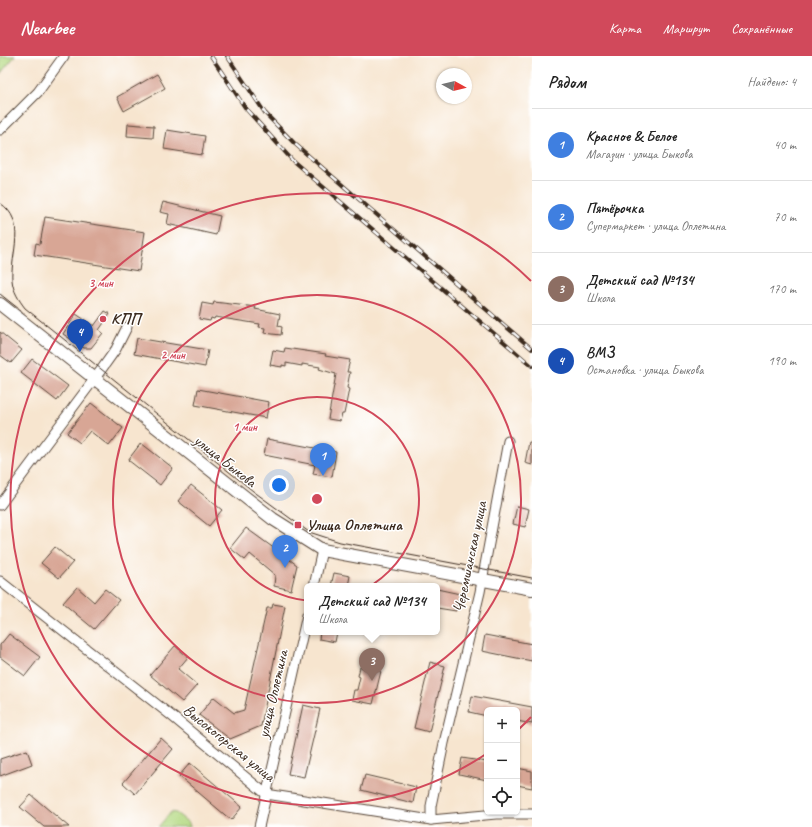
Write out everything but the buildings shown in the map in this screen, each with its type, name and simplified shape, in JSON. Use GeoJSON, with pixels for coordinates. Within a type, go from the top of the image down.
{"type":"FeatureCollection","features":[{"type":"Feature","properties":{"kind":"street"},"geometry":{"type":"LineString","coordinates":[[0,130],[38,92],[64,56]]}},
{"type":"Feature","properties":{"kind":"street","name":"улица Быкова"},"geometry":{"type":"LineString","coordinates":[[0,304],[273,519],[322,550],[482,581],[532,589]]}},
{"type":"Feature","properties":{"kind":"street"},"geometry":{"type":"LineString","coordinates":[[0,505],[113,354],[127,327]]}},
{"type":"Feature","properties":{"kind":"street","name":"Черемшанская улица"},"geometry":{"type":"LineString","coordinates":[[431,820],[431,806],[444,743],[482,581],[508,441]]}},
{"type":"Feature","properties":{"kind":"street"},"geometry":{"type":"LineString","coordinates":[[315,583],[322,550]]}},
{"type":"Feature","properties":{"kind":"street","name":"Высокогорская улица"},"geometry":{"type":"LineString","coordinates":[[0,581],[173,717],[266,794],[431,820],[496,814],[532,814]]}},
{"type":"Feature","properties":{"kind":"street","name":"улица Оплетина"},"geometry":{"type":"LineString","coordinates":[[259,827],[304,628]]}},
{"type":"Feature","properties":{"kind":"green space"},"geometry":{"type":"Polygon","coordinates":[[[0,56],[15,56],[0,74],[0,56]]]}},
{"type":"Feature","properties":{"kind":"green space"},"geometry":{"type":"Polygon","coordinates":[[[171,812],[176,813],[189,823],[190,827],[158,827],[171,812]]]}},
{"type":"Feature","properties":{"kind":"tram line"},"geometry":{"type":"LineString","coordinates":[[0,203],[8,210],[16,228],[12,280],[15,292],[25,308],[253,491],[309,532],[340,542],[532,578]]}},
{"type":"Feature","properties":{"kind":"tram line"},"geometry":{"type":"LineString","coordinates":[[0,294],[24,313]]}},
{"type":"Feature","properties":{"kind":"railway"},"geometry":{"type":"LineString","coordinates":[[211,56],[246,109],[293,161],[532,366]]}},
{"type":"Feature","properties":{"kind":"railway"},"geometry":{"type":"LineString","coordinates":[[227,56],[265,113],[295,144],[532,349]]}},
{"type":"Feature","properties":{"kind":"place","name":"КПП"},"geometry":{"type":"Point","coordinates":[103,319]}},
{"type":"Feature","properties":{"kind":"place","name":"ВМЗ"},"geometry":{"type":"Point","coordinates":[80,352]}},
{"type":"Feature","properties":{"kind":"place","name":"Красное & Белое"},"geometry":{"type":"Point","coordinates":[323,476]}},
{"type":"Feature","properties":{"kind":"place","name":"Улица Оплетина"},"geometry":{"type":"Point","coordinates":[298,525]}},
{"type":"Feature","properties":{"kind":"place","name":"Пятёрочка"},"geometry":{"type":"Point","coordinates":[285,568]}},
{"type":"Feature","properties":{"kind":"place","name":"Детский сад №134"},"geometry":{"type":"Point","coordinates":[372,681]}}]}
